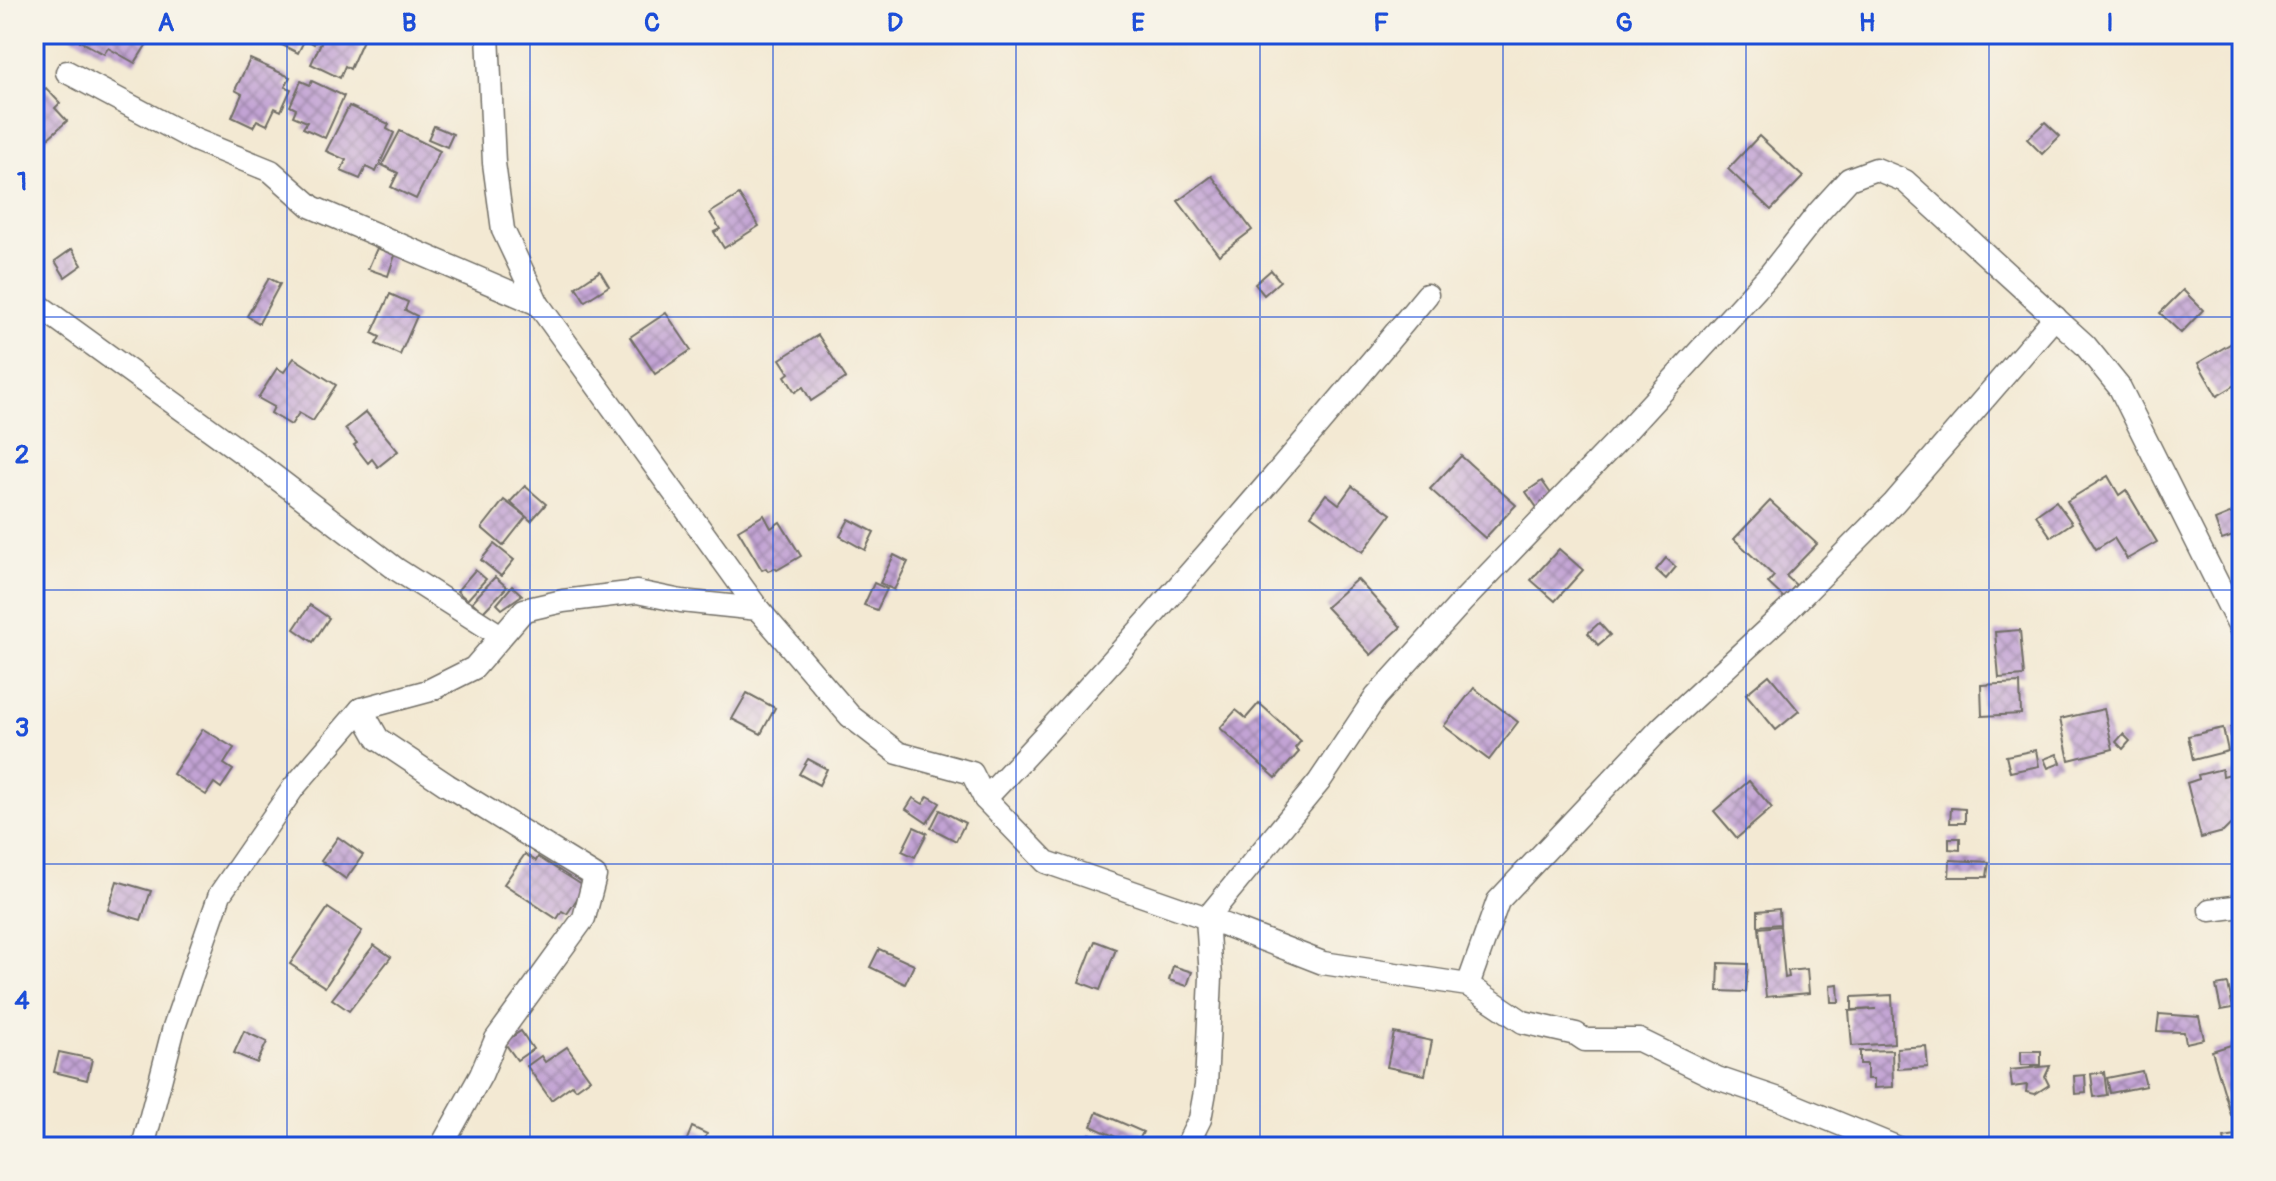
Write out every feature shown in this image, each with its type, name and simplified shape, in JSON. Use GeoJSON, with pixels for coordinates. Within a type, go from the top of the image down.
{"type":"FeatureCollection","features":[{"type":"Feature","properties":{"kind":"street"},"geometry":{"type":"LineString","coordinates":[[488,34],[494,163],[503,230],[538,304],[758,609],[850,716],[898,753],[972,773],[985,799],[1046,862],[1207,918],[1323,963],[1468,985],[1523,1022],[1576,1034],[1585,1040],[1639,1040],[1717,1078],[1779,1099],[1896,1147]]}},
{"type":"Feature","properties":{"kind":"street"},"geometry":{"type":"LineString","coordinates":[[67,72],[195,140],[271,171],[312,207],[538,304]]}},
{"type":"Feature","properties":{"kind":"street"},"geometry":{"type":"LineString","coordinates":[[1186,1147],[1200,1119],[1206,1086],[1211,977],[1207,918],[1319,782],[1376,697],[1759,286],[1849,179],[1876,169],[1905,181],[2085,345],[2120,388],[2242,632]]}},
{"type":"Feature","properties":{"kind":"street"},"geometry":{"type":"LineString","coordinates":[[985,799],[1086,692],[1244,512],[1427,295]]}},
{"type":"Feature","properties":{"kind":"street"},"geometry":{"type":"LineString","coordinates":[[34,302],[262,467],[396,569],[501,636]]}},
{"type":"Feature","properties":{"kind":"street"},"geometry":{"type":"LineString","coordinates":[[1468,985],[1498,901],[1662,727],[1786,612],[1894,503],[2055,317]]}},
{"type":"Feature","properties":{"kind":"street"},"geometry":{"type":"LineString","coordinates":[[143,1147],[174,1027],[220,894],[294,787],[361,709],[428,691],[474,668],[524,610],[563,601],[637,592],[681,601],[758,609]]}},
{"type":"Feature","properties":{"kind":"street"},"geometry":{"type":"LineString","coordinates":[[361,709],[378,739],[595,876],[584,918],[496,1039],[481,1075],[441,1147]]}},
{"type":"Feature","properties":{"kind":"street"},"geometry":{"type":"LineString","coordinates":[[2210,910],[2242,906]]}},
{"type":"Feature","properties":{"kind":"building"},"geometry":{"type":"Polygon","coordinates":[[[67,34],[142,34],[150,39],[135,63],[108,48],[104,54],[67,34]]]}},
{"type":"Feature","properties":{"kind":"building"},"geometry":{"type":"Polygon","coordinates":[[[265,34],[319,34],[314,44],[305,39],[298,53],[265,34]]]}},
{"type":"Feature","properties":{"kind":"building"},"geometry":{"type":"Polygon","coordinates":[[[325,34],[361,34],[363,40],[350,69],[345,66],[340,78],[311,64],[325,34]]]}},
{"type":"Feature","properties":{"kind":"building"},"geometry":{"type":"Polygon","coordinates":[[[250,59],[290,77],[285,87],[291,89],[281,111],[275,108],[267,125],[257,120],[253,127],[232,117],[242,94],[235,90],[250,59]]]}},
{"type":"Feature","properties":{"kind":"building"},"geometry":{"type":"Polygon","coordinates":[[[301,81],[310,85],[312,81],[344,96],[325,138],[303,128],[307,122],[293,116],[296,109],[290,106],[301,81]]]}},
{"type":"Feature","properties":{"kind":"building"},"geometry":{"type":"Polygon","coordinates":[[[34,86],[40,93],[46,88],[60,103],[55,108],[67,121],[36,149],[34,86]]]}},
{"type":"Feature","properties":{"kind":"building"},"geometry":{"type":"Polygon","coordinates":[[[349,106],[389,124],[387,129],[394,133],[376,172],[366,167],[360,179],[341,171],[346,160],[326,151],[349,106]]]}},
{"type":"Feature","properties":{"kind":"building"},"geometry":{"type":"Polygon","coordinates":[[[2045,122],[2060,136],[2042,154],[2027,139],[2045,122]]]}},
{"type":"Feature","properties":{"kind":"building"},"geometry":{"type":"Polygon","coordinates":[[[434,126],[453,134],[447,147],[428,139],[434,126]]]}},
{"type":"Feature","properties":{"kind":"building"},"geometry":{"type":"Polygon","coordinates":[[[400,131],[440,151],[416,199],[391,187],[398,173],[382,165],[400,131]]]}},
{"type":"Feature","properties":{"kind":"building"},"geometry":{"type":"Polygon","coordinates":[[[1759,136],[1803,177],[1771,210],[1728,169],[1759,136]]]}},
{"type":"Feature","properties":{"kind":"building"},"geometry":{"type":"Polygon","coordinates":[[[1212,176],[1252,230],[1219,255],[1178,201],[1212,176]]]}},
{"type":"Feature","properties":{"kind":"building"},"geometry":{"type":"Polygon","coordinates":[[[739,195],[759,226],[724,248],[714,232],[720,229],[710,213],[739,195]]]}},
{"type":"Feature","properties":{"kind":"building"},"geometry":{"type":"Polygon","coordinates":[[[377,248],[395,255],[388,276],[368,269],[377,248]]]}},
{"type":"Feature","properties":{"kind":"building"},"geometry":{"type":"Polygon","coordinates":[[[72,249],[82,265],[65,277],[55,261],[72,249]]]}},
{"type":"Feature","properties":{"kind":"building"},"geometry":{"type":"Polygon","coordinates":[[[1271,270],[1280,281],[1264,295],[1255,284],[1271,270]]]}},
{"type":"Feature","properties":{"kind":"building"},"geometry":{"type":"Polygon","coordinates":[[[600,271],[609,286],[585,301],[576,287],[600,271]]]}},
{"type":"Feature","properties":{"kind":"building"},"geometry":{"type":"Polygon","coordinates":[[[269,278],[280,284],[259,323],[247,316],[269,278]]]}},
{"type":"Feature","properties":{"kind":"building"},"geometry":{"type":"Polygon","coordinates":[[[2183,290],[2203,310],[2181,333],[2160,313],[2183,290]]]}},
{"type":"Feature","properties":{"kind":"building"},"geometry":{"type":"Polygon","coordinates":[[[390,294],[408,302],[405,310],[417,316],[400,355],[376,344],[380,337],[372,333],[390,294]]]}},
{"type":"Feature","properties":{"kind":"building"},"geometry":{"type":"Polygon","coordinates":[[[666,313],[691,350],[655,374],[630,337],[666,313]]]}},
{"type":"Feature","properties":{"kind":"building"},"geometry":{"type":"Polygon","coordinates":[[[818,335],[846,378],[811,401],[803,387],[795,392],[785,376],[789,373],[780,359],[818,335]]]}},
{"type":"Feature","properties":{"kind":"building"},"geometry":{"type":"Polygon","coordinates":[[[2242,337],[2242,381],[2217,396],[2198,363],[2242,337]]]}},
{"type":"Feature","properties":{"kind":"building"},"geometry":{"type":"Polygon","coordinates":[[[294,358],[336,385],[313,421],[299,413],[291,425],[271,413],[274,407],[258,398],[277,368],[284,372],[294,358]]]}},
{"type":"Feature","properties":{"kind":"building"},"geometry":{"type":"Polygon","coordinates":[[[366,412],[398,451],[378,467],[372,459],[368,463],[345,429],[366,412]]]}},
{"type":"Feature","properties":{"kind":"building"},"geometry":{"type":"Polygon","coordinates":[[[1461,456],[1516,505],[1485,538],[1430,489],[1461,456]]]}},
{"type":"Feature","properties":{"kind":"building"},"geometry":{"type":"Polygon","coordinates":[[[2108,476],[2119,495],[2126,490],[2157,542],[2127,559],[2114,538],[2096,549],[2067,501],[2108,476]]]}},
{"type":"Feature","properties":{"kind":"building"},"geometry":{"type":"Polygon","coordinates":[[[1542,481],[1554,498],[1538,509],[1526,492],[1542,481]]]}},
{"type":"Feature","properties":{"kind":"building"},"geometry":{"type":"Polygon","coordinates":[[[525,486],[546,504],[531,521],[510,502],[525,486]]]}},
{"type":"Feature","properties":{"kind":"building"},"geometry":{"type":"Polygon","coordinates":[[[1352,486],[1391,514],[1363,552],[1311,515],[1326,494],[1339,504],[1352,486]]]}},
{"type":"Feature","properties":{"kind":"building"},"geometry":{"type":"Polygon","coordinates":[[[504,500],[526,517],[503,546],[482,528],[504,500]]]}},
{"type":"Feature","properties":{"kind":"building"},"geometry":{"type":"Polygon","coordinates":[[[1770,501],[1817,544],[1786,576],[1796,585],[1784,598],[1768,583],[1774,576],[1734,539],[1770,501]]]}},
{"type":"Feature","properties":{"kind":"building"},"geometry":{"type":"Polygon","coordinates":[[[2056,501],[2072,523],[2051,537],[2036,515],[2056,501]]]}},
{"type":"Feature","properties":{"kind":"building"},"geometry":{"type":"Polygon","coordinates":[[[2232,513],[2239,534],[2222,540],[2215,520],[2232,513]]]}},
{"type":"Feature","properties":{"kind":"building"},"geometry":{"type":"Polygon","coordinates":[[[764,515],[771,528],[780,522],[801,556],[777,570],[762,570],[738,530],[764,515]]]}},
{"type":"Feature","properties":{"kind":"building"},"geometry":{"type":"Polygon","coordinates":[[[849,519],[874,532],[865,550],[840,536],[849,519]]]}},
{"type":"Feature","properties":{"kind":"building"},"geometry":{"type":"Polygon","coordinates":[[[494,544],[514,560],[501,576],[481,560],[494,544]]]}},
{"type":"Feature","properties":{"kind":"building"},"geometry":{"type":"Polygon","coordinates":[[[1559,549],[1583,570],[1555,601],[1531,580],[1559,549]]]}},
{"type":"Feature","properties":{"kind":"building"},"geometry":{"type":"Polygon","coordinates":[[[894,555],[908,562],[894,590],[880,583],[894,555]]]}},
{"type":"Feature","properties":{"kind":"building"},"geometry":{"type":"Polygon","coordinates":[[[1666,558],[1676,567],[1666,579],[1656,570],[1666,558]]]}},
{"type":"Feature","properties":{"kind":"building"},"geometry":{"type":"Polygon","coordinates":[[[475,570],[486,579],[467,600],[457,591],[475,570]]]}},
{"type":"Feature","properties":{"kind":"building"},"geometry":{"type":"Polygon","coordinates":[[[495,577],[507,587],[483,612],[472,602],[495,577]]]}},
{"type":"Feature","properties":{"kind":"building"},"geometry":{"type":"Polygon","coordinates":[[[1357,579],[1401,627],[1371,655],[1326,607],[1357,579]]]}},
{"type":"Feature","properties":{"kind":"building"},"geometry":{"type":"Polygon","coordinates":[[[874,583],[887,589],[877,610],[864,605],[874,583]]]}},
{"type":"Feature","properties":{"kind":"building"},"geometry":{"type":"Polygon","coordinates":[[[512,586],[522,595],[502,609],[497,604],[512,586]]]}},
{"type":"Feature","properties":{"kind":"building"},"geometry":{"type":"Polygon","coordinates":[[[310,605],[329,618],[313,642],[294,629],[310,605]]]}},
{"type":"Feature","properties":{"kind":"building"},"geometry":{"type":"Polygon","coordinates":[[[1599,623],[1610,635],[1598,645],[1588,633],[1599,623]]]}},
{"type":"Feature","properties":{"kind":"building"},"geometry":{"type":"Polygon","coordinates":[[[2020,630],[2024,676],[1999,678],[1995,632],[2020,630]]]}},
{"type":"Feature","properties":{"kind":"building"},"geometry":{"type":"Polygon","coordinates":[[[1769,675],[1799,711],[1776,730],[1746,694],[1769,675]]]}},
{"type":"Feature","properties":{"kind":"building"},"geometry":{"type":"Polygon","coordinates":[[[2020,683],[2021,714],[1982,716],[1981,685],[2020,683]]]}},
{"type":"Feature","properties":{"kind":"building"},"geometry":{"type":"Polygon","coordinates":[[[1474,688],[1518,722],[1489,760],[1444,726],[1474,688]]]}},
{"type":"Feature","properties":{"kind":"building"},"geometry":{"type":"Polygon","coordinates":[[[747,693],[775,708],[761,734],[732,719],[747,693]]]}},
{"type":"Feature","properties":{"kind":"building"},"geometry":{"type":"Polygon","coordinates":[[[1259,703],[1301,741],[1295,748],[1299,752],[1276,778],[1220,728],[1236,710],[1246,718],[1259,703]]]}},
{"type":"Feature","properties":{"kind":"building"},"geometry":{"type":"Polygon","coordinates":[[[2104,709],[2113,749],[2069,760],[2060,719],[2104,709]]]}},
{"type":"Feature","properties":{"kind":"building"},"geometry":{"type":"Polygon","coordinates":[[[2223,728],[2228,751],[2193,760],[2188,736],[2223,728]]]}},
{"type":"Feature","properties":{"kind":"building"},"geometry":{"type":"Polygon","coordinates":[[[2231,728],[2242,728],[2242,739],[2231,739],[2231,728]]]}},
{"type":"Feature","properties":{"kind":"building"},"geometry":{"type":"Polygon","coordinates":[[[203,729],[234,748],[224,764],[233,770],[221,788],[214,783],[206,795],[173,774],[203,729]]]}},
{"type":"Feature","properties":{"kind":"building"},"geometry":{"type":"Polygon","coordinates":[[[2123,734],[2130,741],[2123,749],[2116,742],[2123,734]]]}},
{"type":"Feature","properties":{"kind":"building"},"geometry":{"type":"Polygon","coordinates":[[[2036,750],[2039,766],[2010,772],[2006,756],[2036,750]]]}},
{"type":"Feature","properties":{"kind":"building"},"geometry":{"type":"Polygon","coordinates":[[[2057,754],[2061,763],[2048,768],[2044,759],[2057,754]]]}},
{"type":"Feature","properties":{"kind":"building"},"geometry":{"type":"Polygon","coordinates":[[[808,759],[827,769],[819,785],[799,774],[808,759]]]}},
{"type":"Feature","properties":{"kind":"building"},"geometry":{"type":"Polygon","coordinates":[[[2222,769],[2223,776],[2242,771],[2242,818],[2237,820],[2238,826],[2230,825],[2223,832],[2201,838],[2187,783],[2199,779],[2198,775],[2222,769]]]}},
{"type":"Feature","properties":{"kind":"building"},"geometry":{"type":"Polygon","coordinates":[[[1749,781],[1772,808],[1737,838],[1714,811],[1749,781]]]}},
{"type":"Feature","properties":{"kind":"building"},"geometry":{"type":"Polygon","coordinates":[[[928,796],[940,803],[927,823],[906,809],[913,798],[923,804],[928,796]]]}},
{"type":"Feature","properties":{"kind":"building"},"geometry":{"type":"Polygon","coordinates":[[[1951,808],[1965,809],[1965,823],[1950,823],[1951,808]]]}},
{"type":"Feature","properties":{"kind":"building"},"geometry":{"type":"Polygon","coordinates":[[[940,810],[965,823],[956,841],[931,828],[940,810]]]}},
{"type":"Feature","properties":{"kind":"building"},"geometry":{"type":"Polygon","coordinates":[[[914,827],[927,833],[915,857],[902,851],[914,827]]]}},
{"type":"Feature","properties":{"kind":"building"},"geometry":{"type":"Polygon","coordinates":[[[338,837],[363,855],[346,879],[321,861],[338,837]]]}},
{"type":"Feature","properties":{"kind":"building"},"geometry":{"type":"Polygon","coordinates":[[[1949,838],[1960,838],[1960,850],[1949,849],[1949,838]]]}},
{"type":"Feature","properties":{"kind":"building"},"geometry":{"type":"Polygon","coordinates":[[[525,854],[536,861],[538,857],[585,887],[567,914],[562,911],[557,919],[504,884],[525,854]]]}},
{"type":"Feature","properties":{"kind":"building"},"geometry":{"type":"Polygon","coordinates":[[[1950,860],[1989,862],[1987,877],[1949,877],[1950,860]]]}},
{"type":"Feature","properties":{"kind":"building"},"geometry":{"type":"Polygon","coordinates":[[[117,881],[151,891],[141,920],[108,910],[117,881]]]}},
{"type":"Feature","properties":{"kind":"building"},"geometry":{"type":"Polygon","coordinates":[[[328,908],[362,931],[325,987],[290,964],[328,908]]]}},
{"type":"Feature","properties":{"kind":"building"},"geometry":{"type":"Polygon","coordinates":[[[1779,909],[1780,924],[1758,926],[1758,911],[1779,909]]]}},
{"type":"Feature","properties":{"kind":"building"},"geometry":{"type":"Polygon","coordinates":[[[1780,926],[1785,978],[1789,977],[1788,971],[1807,969],[1809,993],[1766,997],[1759,928],[1780,926]]]}},
{"type":"Feature","properties":{"kind":"building"},"geometry":{"type":"Polygon","coordinates":[[[1095,941],[1116,949],[1100,990],[1079,982],[1095,941]]]}},
{"type":"Feature","properties":{"kind":"building"},"geometry":{"type":"Polygon","coordinates":[[[374,945],[391,957],[349,1011],[332,999],[374,945]]]}},
{"type":"Feature","properties":{"kind":"building"},"geometry":{"type":"Polygon","coordinates":[[[879,949],[914,965],[905,984],[870,967],[879,949]]]}},
{"type":"Feature","properties":{"kind":"building"},"geometry":{"type":"Polygon","coordinates":[[[1719,963],[1748,964],[1746,992],[1718,991],[1719,963]]]}},
{"type":"Feature","properties":{"kind":"building"},"geometry":{"type":"Polygon","coordinates":[[[1173,966],[1192,972],[1187,986],[1169,980],[1173,966]]]}},
{"type":"Feature","properties":{"kind":"building"},"geometry":{"type":"Polygon","coordinates":[[[1838,984],[1839,1002],[1831,1002],[1830,985],[1838,984]]]}},
{"type":"Feature","properties":{"kind":"building"},"geometry":{"type":"Polygon","coordinates":[[[2228,984],[2233,1008],[2221,1010],[2216,986],[2228,984]]]}},
{"type":"Feature","properties":{"kind":"building"},"geometry":{"type":"Polygon","coordinates":[[[1892,995],[1894,1043],[1852,1046],[1849,1011],[1876,1009],[1852,1010],[1852,997],[1892,995]]]}},
{"type":"Feature","properties":{"kind":"building"},"geometry":{"type":"Polygon","coordinates":[[[2159,1014],[2199,1017],[2204,1039],[2186,1043],[2184,1032],[2157,1031],[2159,1014]]]}},
{"type":"Feature","properties":{"kind":"building"},"geometry":{"type":"Polygon","coordinates":[[[244,1031],[267,1042],[257,1063],[234,1053],[244,1031]]]}},
{"type":"Feature","properties":{"kind":"building"},"geometry":{"type":"Polygon","coordinates":[[[521,1031],[533,1049],[517,1060],[504,1042],[521,1031]]]}},
{"type":"Feature","properties":{"kind":"building"},"geometry":{"type":"Polygon","coordinates":[[[1394,1033],[1432,1041],[1425,1075],[1387,1067],[1394,1033]]]}},
{"type":"Feature","properties":{"kind":"building"},"geometry":{"type":"Polygon","coordinates":[[[2240,1042],[2242,1112],[2231,1115],[2212,1051],[2240,1042]]]}},
{"type":"Feature","properties":{"kind":"building"},"geometry":{"type":"Polygon","coordinates":[[[1926,1046],[1928,1067],[1898,1069],[1897,1048],[1926,1046]]]}},
{"type":"Feature","properties":{"kind":"building"},"geometry":{"type":"Polygon","coordinates":[[[567,1047],[590,1079],[576,1089],[572,1085],[551,1100],[527,1066],[541,1056],[545,1062],[567,1047]]]}},
{"type":"Feature","properties":{"kind":"building"},"geometry":{"type":"Polygon","coordinates":[[[1892,1050],[1893,1087],[1874,1088],[1874,1079],[1867,1079],[1867,1064],[1860,1064],[1860,1051],[1892,1050]]]}},
{"type":"Feature","properties":{"kind":"building"},"geometry":{"type":"Polygon","coordinates":[[[2021,1051],[2041,1051],[2041,1065],[2021,1065],[2021,1051]]]}},
{"type":"Feature","properties":{"kind":"building"},"geometry":{"type":"Polygon","coordinates":[[[59,1052],[92,1059],[87,1080],[54,1072],[59,1052]]]}},
{"type":"Feature","properties":{"kind":"building"},"geometry":{"type":"Polygon","coordinates":[[[2050,1066],[2045,1077],[2049,1085],[2035,1094],[2026,1092],[2027,1085],[2012,1087],[2010,1070],[2050,1066]]]}},
{"type":"Feature","properties":{"kind":"building"},"geometry":{"type":"Polygon","coordinates":[[[2142,1071],[2146,1086],[2110,1093],[2107,1078],[2142,1071]]]}},
{"type":"Feature","properties":{"kind":"building"},"geometry":{"type":"Polygon","coordinates":[[[2104,1072],[2107,1095],[2094,1097],[2091,1074],[2104,1072]]]}},
{"type":"Feature","properties":{"kind":"building"},"geometry":{"type":"Polygon","coordinates":[[[2085,1075],[2086,1093],[2075,1094],[2074,1076],[2085,1075]]]}},
{"type":"Feature","properties":{"kind":"building"},"geometry":{"type":"Polygon","coordinates":[[[1097,1112],[1143,1132],[1136,1146],[1091,1126],[1097,1112]]]}},
{"type":"Feature","properties":{"kind":"building"},"geometry":{"type":"Polygon","coordinates":[[[692,1127],[707,1134],[701,1147],[684,1147],[692,1127]]]}},
{"type":"Feature","properties":{"kind":"building"},"geometry":{"type":"Polygon","coordinates":[[[1090,1134],[1116,1147],[1084,1147],[1090,1134]]]}},
{"type":"Feature","properties":{"kind":"building"},"geometry":{"type":"Polygon","coordinates":[[[2242,1135],[2242,1146],[2226,1147],[2224,1138],[2242,1135]]]}}]}
